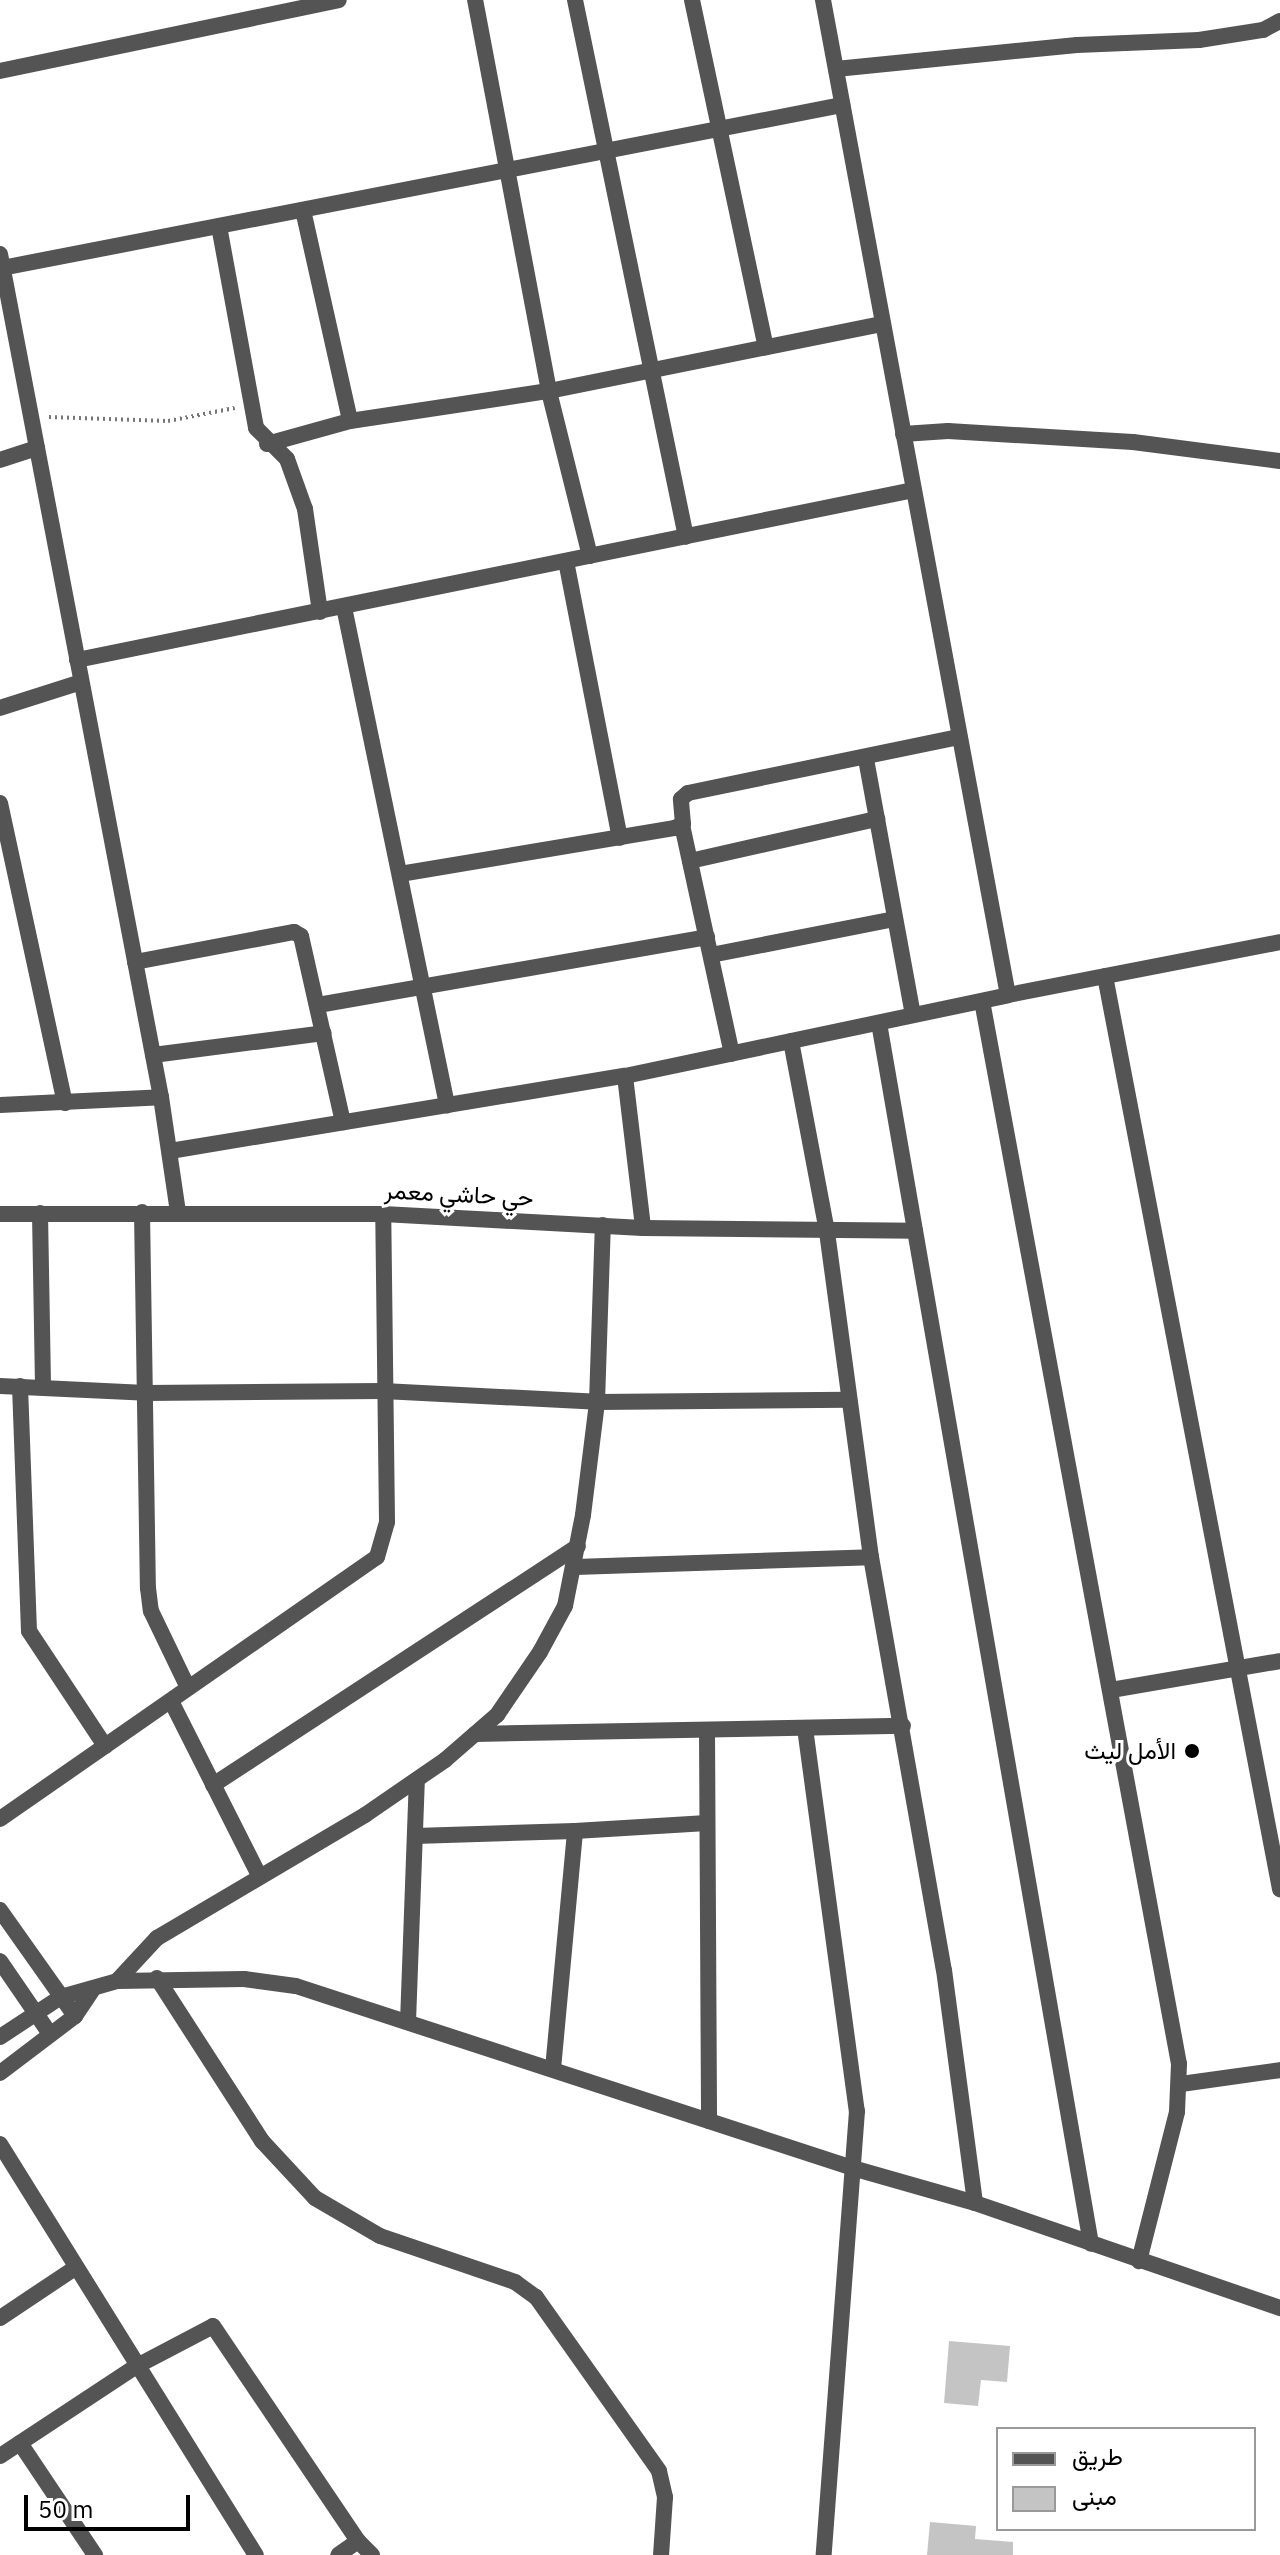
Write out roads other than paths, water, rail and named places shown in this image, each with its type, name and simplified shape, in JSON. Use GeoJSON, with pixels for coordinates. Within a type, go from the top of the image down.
{"type":"FeatureCollection","features":[{"type":"Feature","properties":{"kind":"street"},"geometry":{"type":"LineString","coordinates":[[0,71],[339,0]]}},
{"type":"Feature","properties":{"kind":"street"},"geometry":{"type":"LineString","coordinates":[[475,0],[549,391],[590,556]]}},
{"type":"Feature","properties":{"kind":"street"},"geometry":{"type":"LineString","coordinates":[[575,0],[686,537]]}},
{"type":"Feature","properties":{"kind":"street"},"geometry":{"type":"LineString","coordinates":[[692,0],[766,347]]}},
{"type":"Feature","properties":{"kind":"street"},"geometry":{"type":"LineString","coordinates":[[823,0],[1008,995]]}},
{"type":"Feature","properties":{"kind":"street"},"geometry":{"type":"LineString","coordinates":[[836,69],[1077,45],[1199,40],[1263,30],[1280,21]]}},
{"type":"Feature","properties":{"kind":"street"},"geometry":{"type":"LineString","coordinates":[[178,1212],[161,1097],[37,448],[5,314],[1,261],[219,226],[842,105]]}},
{"type":"Feature","properties":{"kind":"street"},"geometry":{"type":"LineString","coordinates":[[303,210],[350,421]]}},
{"type":"Feature","properties":{"kind":"street"},"geometry":{"type":"LineString","coordinates":[[219,226],[250,406],[267,444],[287,459],[305,509],[320,612]]}},
{"type":"Feature","properties":{"kind":"street"},"geometry":{"type":"LineString","coordinates":[[267,444],[350,421],[549,391],[882,324]]}},
{"type":"Feature","properties":{"kind":"street"},"geometry":{"type":"LineString","coordinates":[[903,434],[948,431],[1133,442],[1280,461]]}},
{"type":"Feature","properties":{"kind":"street"},"geometry":{"type":"LineString","coordinates":[[0,460],[37,448]]}},
{"type":"Feature","properties":{"kind":"street"},"geometry":{"type":"LineString","coordinates":[[77,660],[913,490]]}},
{"type":"Feature","properties":{"kind":"street"},"geometry":{"type":"LineString","coordinates":[[566,561],[620,838]]}},
{"type":"Feature","properties":{"kind":"street"},"geometry":{"type":"LineString","coordinates":[[344,607],[447,1105]]}},
{"type":"Feature","properties":{"kind":"street"},"geometry":{"type":"LineString","coordinates":[[0,708],[81,682]]}},
{"type":"Feature","properties":{"kind":"street"},"geometry":{"type":"LineString","coordinates":[[732,1054],[682,825],[681,799],[688,793],[866,759],[959,737]]}},
{"type":"Feature","properties":{"kind":"street"},"geometry":{"type":"LineString","coordinates":[[866,759],[913,1015]]}},
{"type":"Feature","properties":{"kind":"street"},"geometry":{"type":"LineString","coordinates":[[0,803],[65,1103]]}},
{"type":"Feature","properties":{"kind":"street"},"geometry":{"type":"LineString","coordinates":[[690,861],[877,819]]}},
{"type":"Feature","properties":{"kind":"street"},"geometry":{"type":"LineString","coordinates":[[400,874],[682,825]]}},
{"type":"Feature","properties":{"kind":"street"},"geometry":{"type":"LineString","coordinates":[[711,955],[895,919]]}},
{"type":"Feature","properties":{"kind":"street"},"geometry":{"type":"LineString","coordinates":[[135,962],[294,932],[305,941],[343,1122]]}},
{"type":"Feature","properties":{"kind":"street"},"geometry":{"type":"LineString","coordinates":[[318,1005],[422,984],[707,937]]}},
{"type":"Feature","properties":{"kind":"street"},"geometry":{"type":"LineString","coordinates":[[170,1151],[625,1076],[1008,995],[1280,942]]}},
{"type":"Feature","properties":{"kind":"street"},"geometry":{"type":"LineString","coordinates":[[1105,976],[1241,1669],[1280,1889]]}},
{"type":"Feature","properties":{"kind":"street"},"geometry":{"type":"LineString","coordinates":[[982,1001],[1181,2084],[1139,2261]]}},
{"type":"Feature","properties":{"kind":"street"},"geometry":{"type":"LineString","coordinates":[[879,1023],[1091,2244]]}},
{"type":"Feature","properties":{"kind":"street"},"geometry":{"type":"LineString","coordinates":[[153,1055],[324,1033]]}},
{"type":"Feature","properties":{"kind":"street"},"geometry":{"type":"LineString","coordinates":[[791,1041],[827,1232],[871,1557],[903,1726],[975,2203]]}},
{"type":"Feature","properties":{"kind":"street"},"geometry":{"type":"LineString","coordinates":[[625,1076],[643,1228]]}},
{"type":"Feature","properties":{"kind":"street"},"geometry":{"type":"LineString","coordinates":[[0,1105],[161,1097]]}},
{"type":"Feature","properties":{"kind":"street"},"geometry":{"type":"LineString","coordinates":[[142,1212],[151,1611],[188,1688]]}},
{"type":"Feature","properties":{"kind":"street"},"geometry":{"type":"LineString","coordinates":[[40,1213],[43,1386]]}},
{"type":"Feature","properties":{"kind":"street","name":"حي حاشي معمر"},"geometry":{"type":"LineString","coordinates":[[0,1214],[383,1214],[643,1228],[915,1231]]}},
{"type":"Feature","properties":{"kind":"street"},"geometry":{"type":"LineString","coordinates":[[0,1819],[377,1557],[387,1522],[383,1214]]}},
{"type":"Feature","properties":{"kind":"street"},"geometry":{"type":"LineString","coordinates":[[117,1981],[157,1938],[417,1780],[497,1715],[547,1640],[565,1606],[578,1546],[597,1402],[603,1225]]}},
{"type":"Feature","properties":{"kind":"street"},"geometry":{"type":"LineString","coordinates":[[0,1386],[146,1393],[383,1391],[597,1402],[848,1400]]}},
{"type":"Feature","properties":{"kind":"street"},"geometry":{"type":"LineString","coordinates":[[20,1386],[29,1631],[105,1746]]}},
{"type":"Feature","properties":{"kind":"street"},"geometry":{"type":"LineString","coordinates":[[213,1785],[578,1546]]}},
{"type":"Feature","properties":{"kind":"street"},"geometry":{"type":"LineString","coordinates":[[575,1567],[871,1557]]}},
{"type":"Feature","properties":{"kind":"street"},"geometry":{"type":"LineString","coordinates":[[1111,1690],[1280,1661]]}},
{"type":"Feature","properties":{"kind":"street"},"geometry":{"type":"LineString","coordinates":[[171,1701],[259,1875]]}},
{"type":"Feature","properties":{"kind":"street"},"geometry":{"type":"LineString","coordinates":[[475,1734],[903,1726]]}},
{"type":"Feature","properties":{"kind":"street"},"geometry":{"type":"LineString","coordinates":[[805,1728],[857,2111],[856,2169],[824,2555]]}},
{"type":"Feature","properties":{"kind":"street"},"geometry":{"type":"LineString","coordinates":[[707,1730],[709,2121]]}},
{"type":"Feature","properties":{"kind":"street"},"geometry":{"type":"LineString","coordinates":[[408,2022],[417,1780]]}},
{"type":"Feature","properties":{"kind":"street"},"geometry":{"type":"LineString","coordinates":[[415,1836],[707,1823]]}},
{"type":"Feature","properties":{"kind":"street"},"geometry":{"type":"LineString","coordinates":[[553,2069],[575,1831]]}},
{"type":"Feature","properties":{"kind":"street"},"geometry":{"type":"LineString","coordinates":[[0,1910],[75,2016]]}},
{"type":"Feature","properties":{"kind":"street"},"geometry":{"type":"LineString","coordinates":[[0,1961],[50,2034]]}},
{"type":"Feature","properties":{"kind":"street"},"geometry":{"type":"LineString","coordinates":[[157,1978],[262,2141],[315,2198],[380,2236],[515,2282],[536,2297],[659,2471],[665,2497],[661,2555]]}},
{"type":"Feature","properties":{"kind":"street"},"geometry":{"type":"LineString","coordinates":[[0,2037],[61,1997],[92,1991],[117,1981],[244,1979],[296,1986],[856,2169],[975,2203],[1280,2308]]}},
{"type":"Feature","properties":{"kind":"street"},"geometry":{"type":"LineString","coordinates":[[0,2073],[75,2016],[92,1991]]}},
{"type":"Feature","properties":{"kind":"street"},"geometry":{"type":"LineString","coordinates":[[1181,2084],[1280,2070]]}},
{"type":"Feature","properties":{"kind":"street"},"geometry":{"type":"LineString","coordinates":[[0,2144],[135,2367],[256,2555]]}},
{"type":"Feature","properties":{"kind":"street"},"geometry":{"type":"LineString","coordinates":[[0,2318],[75,2268]]}},
{"type":"Feature","properties":{"kind":"street"},"geometry":{"type":"LineString","coordinates":[[0,2456],[135,2367],[203,2327],[217,2328],[358,2541],[372,2555]]}},
{"type":"Feature","properties":{"kind":"street"},"geometry":{"type":"LineString","coordinates":[[20,2443],[95,2555]]}},
{"type":"Feature","properties":{"kind":"street"},"geometry":{"type":"LineString","coordinates":[[338,2555],[358,2541]]}},
{"type":"Feature","properties":{"kind":"place","name":"الأمل ليث"},"geometry":{"type":"Point","coordinates":[1192,1751]}}]}
